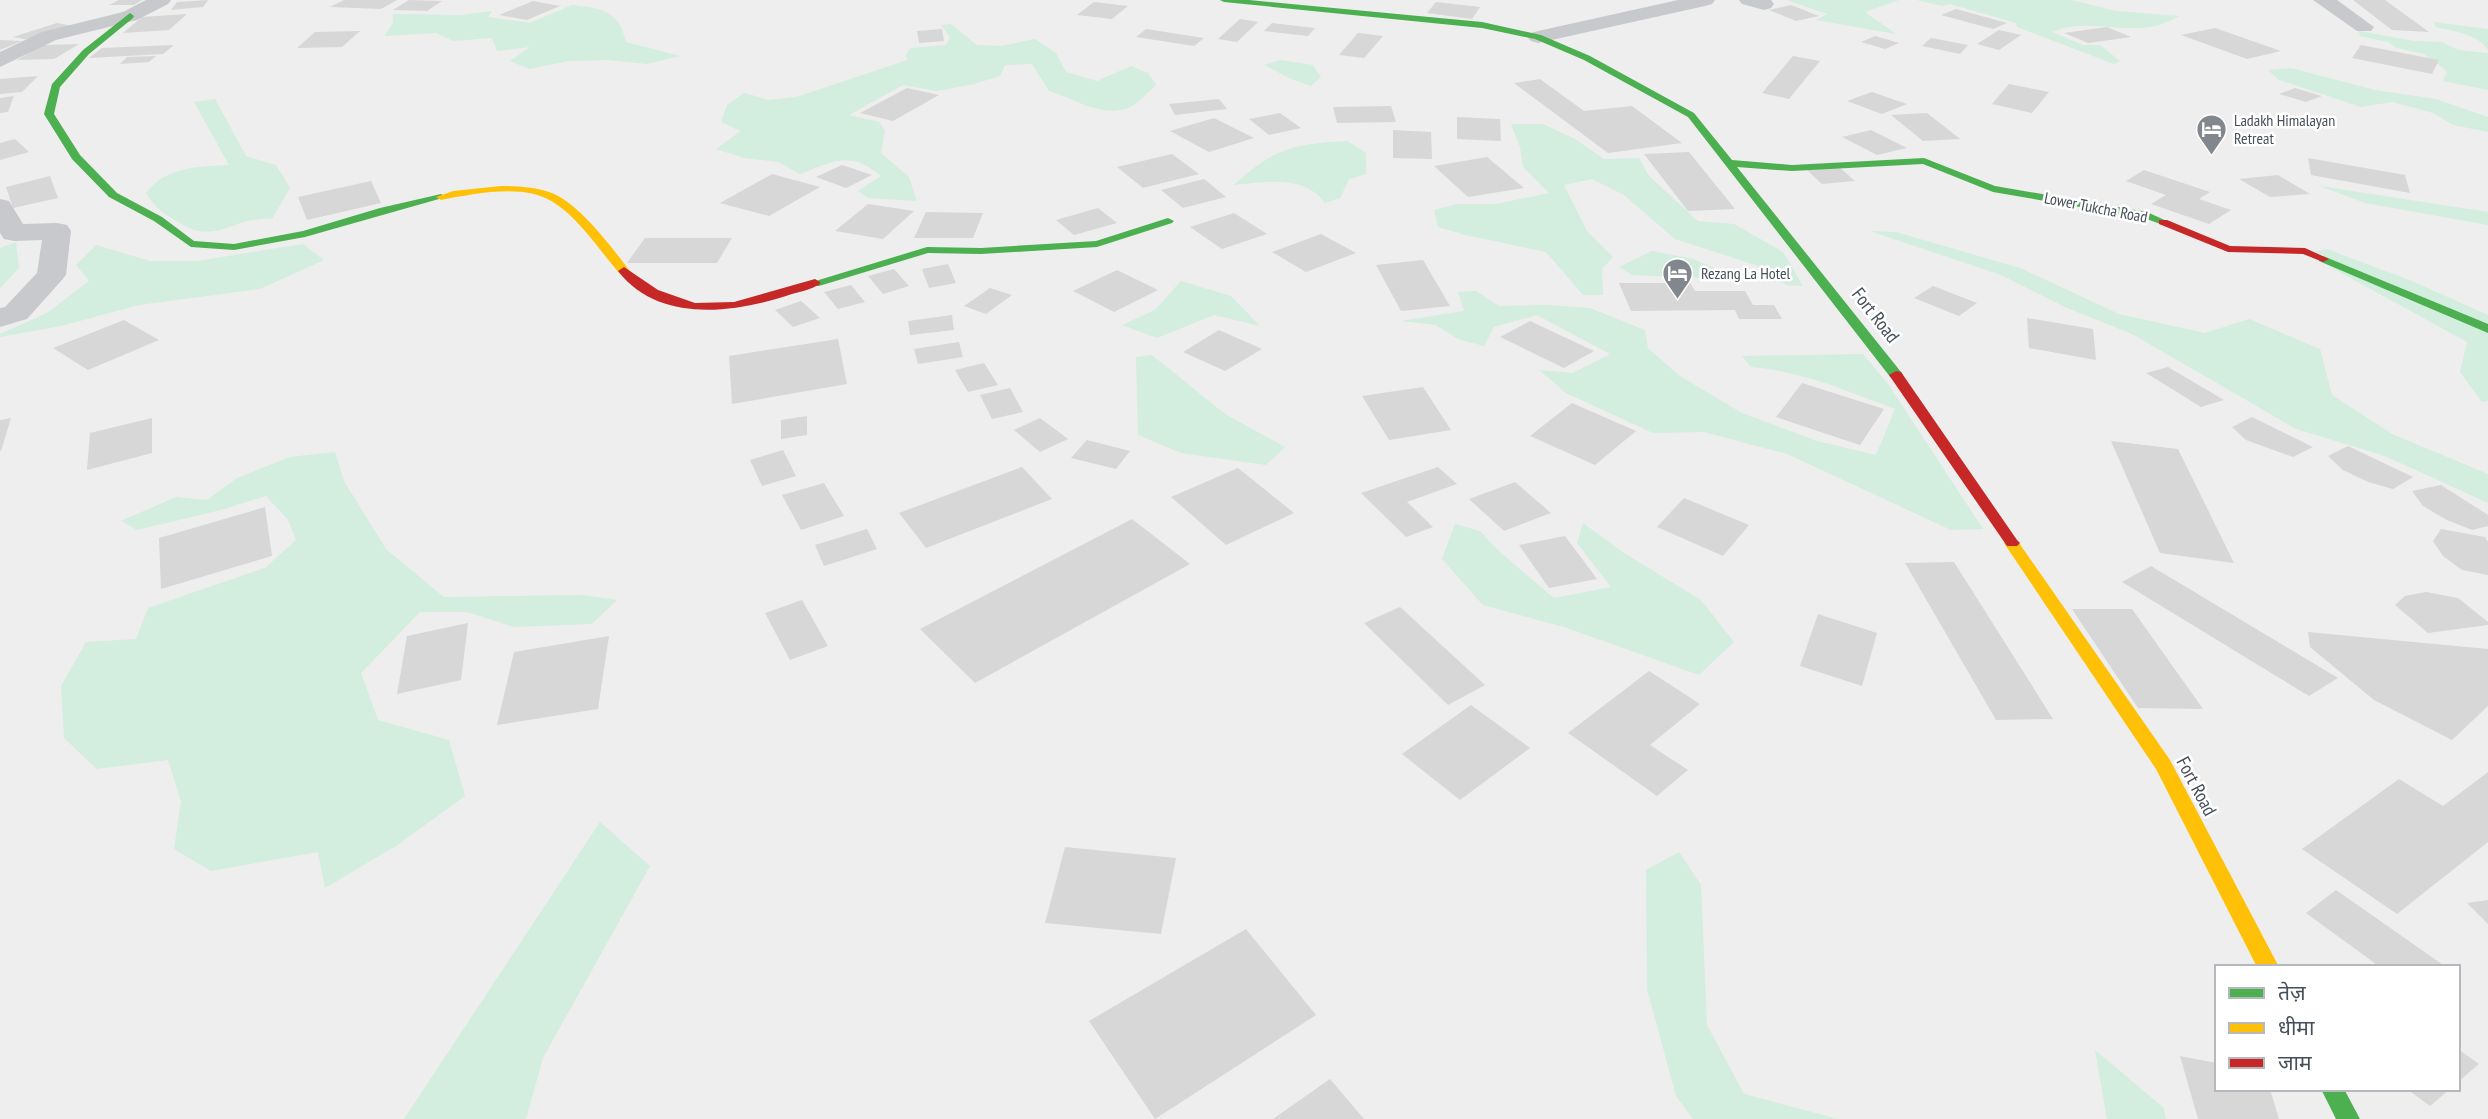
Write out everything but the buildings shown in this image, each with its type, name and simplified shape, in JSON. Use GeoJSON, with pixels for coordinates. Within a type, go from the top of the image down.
{"type":"FeatureCollection","features":[{"type":"Feature","properties":{"kind":"street"},"geometry":{"type":"LineString","coordinates":[[160,0],[130,16],[86,52],[55,86],[49,114],[76,158],[113,195],[158,219],[191,244],[234,247],[305,234],[384,210],[468,191],[526,190],[556,198],[582,223],[631,280],[673,303],[712,309],[742,304],[927,250],[981,251],[1097,244],[1168,221]]}},
{"type":"Feature","properties":{"kind":"street","name":"Fort Road"},"geometry":{"type":"LineString","coordinates":[[1224,0],[1482,25],[1538,37],[1587,58],[1691,115],[1899,379],[2163,765],[2268,965]]}},
{"type":"Feature","properties":{"kind":"street"},"geometry":{"type":"LineString","coordinates":[[1538,37],[1705,0]]}},
{"type":"Feature","properties":{"kind":"street"},"geometry":{"type":"LineString","coordinates":[[2323,0],[2364,27]]}},
{"type":"Feature","properties":{"kind":"street"},"geometry":{"type":"LineString","coordinates":[[0,60],[50,36],[130,16]]}},
{"type":"Feature","properties":{"kind":"street","name":"Lower Tukcha Road"},"geometry":{"type":"LineString","coordinates":[[1729,163],[1792,168],[1924,161],[1993,189],[2147,215],[2228,249],[2305,251],[2488,329]]}},
{"type":"Feature","properties":{"kind":"street"},"geometry":{"type":"LineString","coordinates":[[0,207],[14,233],[57,231],[51,275],[16,313],[0,318]]}},
{"type":"Feature","properties":{"kind":"street"},"geometry":{"type":"LineString","coordinates":[[2333,1091],[2348,1119]]}},
{"type":"Feature","properties":{"kind":"green space"},"geometry":{"type":"Polygon","coordinates":[[[1787,0],[1899,0],[1865,12],[1896,34],[1816,20],[1827,14],[1787,0]]]}},
{"type":"Feature","properties":{"kind":"green space"},"geometry":{"type":"Polygon","coordinates":[[[1917,0],[2072,0],[2116,11],[2179,16],[2163,24],[2147,27],[2085,26],[2052,32],[2083,45],[2100,45],[2120,61],[2114,64],[2017,27],[2016,23],[1950,4],[1942,6],[1917,0]]]}},
{"type":"Feature","properties":{"kind":"green space"},"geometry":{"type":"Polygon","coordinates":[[[572,5],[600,10],[614,17],[626,42],[680,56],[647,64],[608,60],[569,61],[529,69],[510,61],[530,47],[497,51],[492,38],[453,41],[436,33],[384,36],[393,23],[393,14],[462,15],[492,11],[488,17],[530,23],[572,5]]]}},
{"type":"Feature","properties":{"kind":"green space"},"geometry":{"type":"Polygon","coordinates":[[[2433,22],[2488,29],[2488,50],[2478,40],[2436,27],[2433,22]]]}},
{"type":"Feature","properties":{"kind":"green space"},"geometry":{"type":"Polygon","coordinates":[[[951,24],[977,45],[1001,46],[1035,39],[1056,53],[1066,72],[1097,81],[1131,66],[1148,73],[1156,85],[1130,107],[1110,111],[1049,91],[1032,64],[1005,65],[1000,76],[937,91],[903,85],[849,115],[879,122],[885,131],[881,153],[909,177],[917,201],[868,198],[858,191],[881,176],[860,163],[842,160],[800,174],[778,162],[744,158],[716,149],[741,131],[721,122],[727,105],[744,93],[769,100],[796,97],[907,60],[906,54],[911,48],[946,45],[950,37],[941,25],[951,24]]]}},
{"type":"Feature","properties":{"kind":"green space"},"geometry":{"type":"Polygon","coordinates":[[[2359,31],[2414,41],[2442,42],[2458,50],[2488,53],[2488,90],[2443,81],[2447,71],[2424,54],[2360,36],[2359,31]]]}},
{"type":"Feature","properties":{"kind":"green space"},"geometry":{"type":"Polygon","coordinates":[[[1281,60],[1313,65],[1321,77],[1311,86],[1264,65],[1281,60]]]}},
{"type":"Feature","properties":{"kind":"green space"},"geometry":{"type":"Polygon","coordinates":[[[2291,68],[2375,90],[2436,99],[2488,117],[2488,132],[2453,125],[2433,113],[2392,102],[2361,107],[2279,80],[2268,70],[2291,68]]]}},
{"type":"Feature","properties":{"kind":"green space"},"geometry":{"type":"Polygon","coordinates":[[[215,99],[246,156],[276,165],[290,188],[272,219],[258,219],[204,232],[192,229],[168,216],[146,193],[154,184],[173,173],[229,165],[194,102],[215,99]]]}},
{"type":"Feature","properties":{"kind":"green space"},"geometry":{"type":"Polygon","coordinates":[[[1511,124],[1543,124],[1575,139],[1604,159],[1639,158],[1649,176],[1698,221],[1734,224],[1783,252],[1803,286],[1786,285],[1758,266],[1675,239],[1624,195],[1592,179],[1564,185],[1587,231],[1613,257],[1602,269],[1603,295],[1583,295],[1546,252],[1438,227],[1434,210],[1457,204],[1496,204],[1549,193],[1523,167],[1520,147],[1511,124]]]}},
{"type":"Feature","properties":{"kind":"green space"},"geometry":{"type":"Polygon","coordinates":[[[1347,141],[1366,153],[1366,174],[1349,179],[1340,198],[1325,203],[1306,188],[1283,182],[1234,185],[1261,163],[1285,150],[1347,141]]]}},
{"type":"Feature","properties":{"kind":"green space"},"geometry":{"type":"Polygon","coordinates":[[[2320,186],[2488,212],[2488,225],[2365,203],[2320,186]]]}},
{"type":"Feature","properties":{"kind":"green space"},"geometry":{"type":"Polygon","coordinates":[[[1870,231],[1896,232],[2020,268],[2119,314],[2205,333],[2249,319],[2320,349],[2332,395],[2392,434],[2488,474],[2488,503],[2385,456],[2296,429],[2132,334],[2067,308],[2001,275],[1870,231]]]}},
{"type":"Feature","properties":{"kind":"green space"},"geometry":{"type":"Polygon","coordinates":[[[16,242],[19,268],[0,288],[0,248],[16,242]]]}},
{"type":"Feature","properties":{"kind":"green space"},"geometry":{"type":"Polygon","coordinates":[[[303,244],[324,260],[260,289],[139,305],[61,326],[0,337],[0,334],[47,313],[89,281],[76,265],[96,245],[150,261],[197,261],[303,244]]]}},
{"type":"Feature","properties":{"kind":"green space"},"geometry":{"type":"Polygon","coordinates":[[[2327,249],[2412,281],[2488,315],[2488,401],[2482,402],[2460,372],[2467,342],[2305,253],[2327,249]]]}},
{"type":"Feature","properties":{"kind":"green space"},"geometry":{"type":"Polygon","coordinates":[[[1652,251],[1693,259],[1743,280],[1632,275],[1619,267],[1652,251]]]}},
{"type":"Feature","properties":{"kind":"green space"},"geometry":{"type":"Polygon","coordinates":[[[1181,281],[1231,296],[1260,326],[1214,315],[1157,338],[1122,325],[1155,310],[1181,281]]]}},
{"type":"Feature","properties":{"kind":"green space"},"geometry":{"type":"Polygon","coordinates":[[[1476,291],[1499,306],[1590,308],[1645,330],[1648,348],[1680,376],[1742,413],[1817,441],[1876,455],[1895,409],[1806,377],[1751,367],[1742,356],[1863,354],[1888,384],[1983,529],[1951,530],[1787,454],[1704,432],[1653,433],[1566,393],[1539,370],[1573,373],[1610,354],[1537,315],[1494,327],[1484,346],[1458,339],[1436,325],[1401,321],[1464,311],[1458,292],[1476,291]]]}},
{"type":"Feature","properties":{"kind":"green space"},"geometry":{"type":"Polygon","coordinates":[[[1152,355],[1225,414],[1285,447],[1266,465],[1181,453],[1138,435],[1136,357],[1152,355]]]}},
{"type":"Feature","properties":{"kind":"green space"},"geometry":{"type":"Polygon","coordinates":[[[335,452],[344,481],[386,549],[444,597],[583,595],[617,600],[592,624],[514,627],[467,612],[420,612],[361,673],[378,720],[449,740],[465,796],[396,846],[325,888],[318,852],[211,871],[174,849],[181,801],[168,760],[97,769],[64,738],[61,686],[86,642],[136,639],[148,608],[265,568],[296,540],[288,520],[266,496],[137,530],[121,521],[176,497],[207,500],[237,478],[290,457],[335,452]]]}},
{"type":"Feature","properties":{"kind":"green space"},"geometry":{"type":"Polygon","coordinates":[[[1583,523],[1624,553],[1701,600],[1734,642],[1699,675],[1564,627],[1483,605],[1442,559],[1455,524],[1480,531],[1500,552],[1554,598],[1611,587],[1577,543],[1583,523]]]}},
{"type":"Feature","properties":{"kind":"green space"},"geometry":{"type":"Polygon","coordinates":[[[600,822],[650,866],[543,1058],[526,1119],[404,1119],[600,822]]]}},
{"type":"Feature","properties":{"kind":"green space"},"geometry":{"type":"Polygon","coordinates":[[[1679,852],[1701,885],[1707,1025],[1744,1094],[1838,1119],[1693,1119],[1676,1096],[1647,989],[1646,870],[1679,852]]]}},
{"type":"Feature","properties":{"kind":"green space"},"geometry":{"type":"Polygon","coordinates":[[[2095,1050],[2164,1108],[2166,1119],[2107,1119],[2095,1050]]]}},
{"type":"Feature","properties":{"kind":"traffic: fast"},"geometry":{"type":"LineString","coordinates":[[1224,0],[1482,25],[1538,37],[1587,58],[1691,115],[1896,375]]}},
{"type":"Feature","properties":{"kind":"traffic: fast"},"geometry":{"type":"LineString","coordinates":[[130,16],[86,52],[55,86],[49,114],[76,157],[113,195],[158,219],[191,244],[234,247],[305,234],[384,210],[441,197]]}},
{"type":"Feature","properties":{"kind":"traffic: fast"},"geometry":{"type":"LineString","coordinates":[[1729,163],[1792,168],[1924,161],[1993,189],[2147,215],[2163,222]]}},
{"type":"Feature","properties":{"kind":"traffic: fast"},"geometry":{"type":"LineString","coordinates":[[815,283],[927,250],[981,251],[1097,244],[1168,221]]}},
{"type":"Feature","properties":{"kind":"traffic: fast"},"geometry":{"type":"LineString","coordinates":[[2323,259],[2488,329]]}},
{"type":"Feature","properties":{"kind":"traffic: fast"},"geometry":{"type":"LineString","coordinates":[[2333,1091],[2348,1119]]}},
{"type":"Feature","properties":{"kind":"traffic: slow"},"geometry":{"type":"LineString","coordinates":[[441,197],[501,190],[547,194],[576,215],[624,271]]}},
{"type":"Feature","properties":{"kind":"traffic: slow"},"geometry":{"type":"LineString","coordinates":[[2012,543],[2163,765],[2267,965]]}},
{"type":"Feature","properties":{"kind":"traffic: jam"},"geometry":{"type":"LineString","coordinates":[[2163,222],[2228,249],[2305,251],[2323,259]]}},
{"type":"Feature","properties":{"kind":"traffic: jam"},"geometry":{"type":"LineString","coordinates":[[624,271],[634,281],[654,293],[674,302],[695,306],[734,305],[815,283]]}},
{"type":"Feature","properties":{"kind":"traffic: jam"},"geometry":{"type":"LineString","coordinates":[[1896,375],[2012,543]]}},
{"type":"Feature","properties":{"kind":"place","name":"Ladakh Himalayan Retreat"},"geometry":{"type":"Point","coordinates":[2211,156]}},
{"type":"Feature","properties":{"kind":"place","name":"Rezang La Hotel"},"geometry":{"type":"Point","coordinates":[1678,300]}}]}
